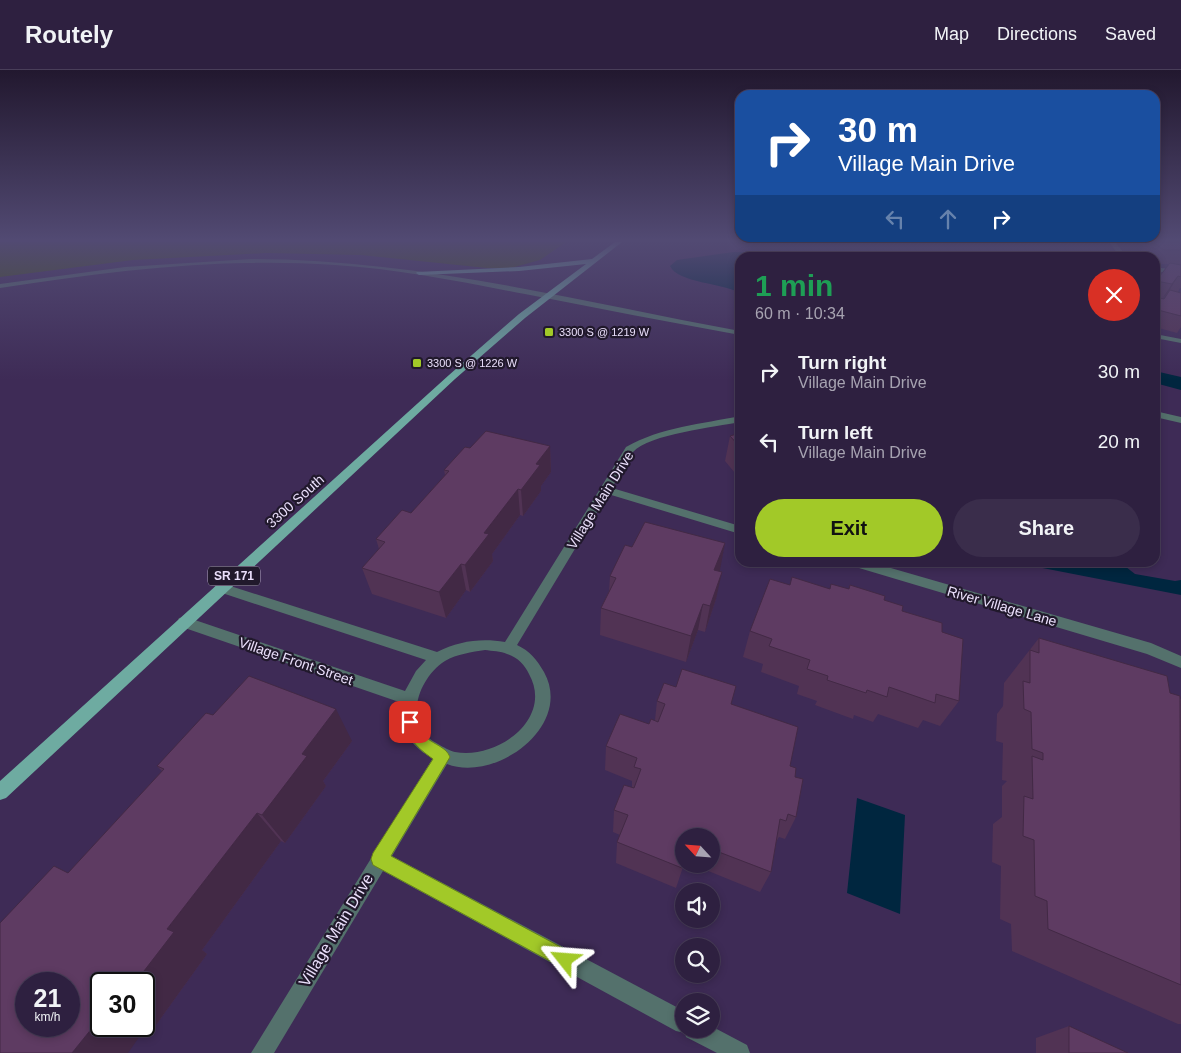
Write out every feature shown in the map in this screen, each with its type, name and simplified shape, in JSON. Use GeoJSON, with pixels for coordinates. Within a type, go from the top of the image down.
{"type":"FeatureCollection","features":[{"type":"Feature","properties":{"kind":"main road","name":"3300 South"},"geometry":{"type":"LineString","coordinates":[[0,792],[452,377],[559,288]]}},
{"type":"Feature","properties":{"kind":"street"},"geometry":{"type":"LineString","coordinates":[[507,288],[735,332]]}},
{"type":"Feature","properties":{"kind":"street"},"geometry":{"type":"LineString","coordinates":[[1160,337],[1181,341]]}},
{"type":"Feature","properties":{"kind":"street"},"geometry":{"type":"LineString","coordinates":[[1160,415],[1181,420]]}},
{"type":"Feature","properties":{"kind":"street","name":"Village Main Drive"},"geometry":{"type":"LineString","coordinates":[[508,648],[630,449],[641,441],[735,420]]}},
{"type":"Feature","properties":{"kind":"street"},"geometry":{"type":"LineString","coordinates":[[605,490],[735,529]]}},
{"type":"Feature","properties":{"kind":"street","name":"River Village Lane"},"geometry":{"type":"LineString","coordinates":[[870,567],[1151,649],[1181,662]]}},
{"type":"Feature","properties":{"kind":"street"},"geometry":{"type":"LineString","coordinates":[[221,588],[439,658]]}},
{"type":"Feature","properties":{"kind":"street","name":"Village Front Street"},"geometry":{"type":"LineString","coordinates":[[184,622],[409,699]]}},
{"type":"Feature","properties":{"kind":"street"},"geometry":{"type":"LineString","coordinates":[[485,644],[508,648],[526,658],[538,672],[544,690],[542,710],[532,730],[515,746],[492,757],[466,761],[442,757],[421,742],[410,722],[409,699],[415,683],[425,669],[439,658],[462,648],[485,644]]}},
{"type":"Feature","properties":{"kind":"street","name":"Village Main Drive"},"geometry":{"type":"LineString","coordinates":[[262,1053],[442,757]]}},
{"type":"Feature","properties":{"kind":"street"},"geometry":{"type":"LineString","coordinates":[[379,859],[675,1018]]}},
{"type":"Feature","properties":{"kind":"street"},"geometry":{"type":"LineString","coordinates":[[711,1038],[739,1053]]}},
{"type":"Feature","properties":{"kind":"water"},"geometry":{"type":"Polygon","coordinates":[[[724,288],[735,288],[735,291],[724,288]]]}},
{"type":"Feature","properties":{"kind":"water"},"geometry":{"type":"Polygon","coordinates":[[[1160,372],[1181,377],[1181,390],[1160,384],[1160,372]]]}},
{"type":"Feature","properties":{"kind":"water"},"geometry":{"type":"Polygon","coordinates":[[[1038,567],[1126,567],[1135,574],[1175,581],[1181,580],[1181,595],[1038,567]]]}},
{"type":"Feature","properties":{"kind":"water"},"geometry":{"type":"Polygon","coordinates":[[[857,798],[905,815],[900,914],[847,893],[857,798]]]}},
{"type":"Feature","properties":{"kind":"building"},"geometry":{"type":"Polygon","coordinates":[[[1170,290],[1181,293],[1181,316],[1160,311],[1160,298],[1164,299],[1170,290]]]}},
{"type":"Feature","properties":{"kind":"building"},"geometry":{"type":"Polygon","coordinates":[[[486,431],[550,446],[536,464],[540,465],[521,490],[518,489],[484,533],[489,534],[465,565],[461,564],[439,592],[362,568],[385,542],[376,539],[402,510],[411,513],[449,471],[444,470],[465,447],[470,448],[486,431]]]}},
{"type":"Feature","properties":{"kind":"building"},"geometry":{"type":"Polygon","coordinates":[[[735,434],[735,442],[730,436],[735,434]]]}},
{"type":"Feature","properties":{"kind":"building"},"geometry":{"type":"Polygon","coordinates":[[[645,522],[725,543],[714,570],[722,572],[710,606],[703,604],[691,636],[601,608],[616,578],[610,576],[625,545],[632,547],[645,522]]]}},
{"type":"Feature","properties":{"kind":"building"},"geometry":{"type":"Polygon","coordinates":[[[792,577],[830,589],[831,584],[849,589],[850,585],[885,596],[884,600],[903,606],[902,611],[942,623],[942,632],[963,639],[959,701],[936,694],[935,703],[889,687],[887,697],[867,690],[866,693],[827,680],[828,676],[807,669],[810,660],[769,646],[772,639],[750,631],[770,579],[790,585],[792,577]]]}},
{"type":"Feature","properties":{"kind":"building"},"geometry":{"type":"Polygon","coordinates":[[[1039,638],[1167,676],[1170,693],[1180,696],[1181,985],[1048,929],[1047,901],[1035,896],[1034,840],[1023,836],[1024,796],[1033,799],[1032,756],[1043,760],[1043,753],[1032,749],[1031,712],[1024,709],[1023,681],[1030,683],[1030,650],[1039,653],[1039,638]]]}},
{"type":"Feature","properties":{"kind":"building"},"geometry":{"type":"Polygon","coordinates":[[[682,669],[736,686],[731,704],[798,727],[790,766],[796,768],[795,777],[803,779],[796,817],[788,814],[786,821],[780,819],[771,872],[720,852],[720,828],[675,828],[675,865],[617,842],[628,815],[614,810],[624,785],[634,788],[641,769],[634,767],[637,758],[606,746],[620,714],[649,724],[651,719],[658,722],[665,704],[657,701],[664,683],[676,687],[682,669]]]}},
{"type":"Feature","properties":{"kind":"building"},"geometry":{"type":"Polygon","coordinates":[[[249,676],[336,709],[302,754],[307,756],[262,815],[257,813],[167,929],[174,932],[143,972],[90,972],[90,1031],[72,1053],[0,1053],[0,923],[54,866],[68,873],[164,769],[157,766],[206,713],[213,715],[249,676]]]}},
{"type":"Feature","properties":{"kind":"building"},"geometry":{"type":"Polygon","coordinates":[[[1069,1026],[1128,1053],[1069,1053],[1069,1026]]]}},
{"type":"Feature","properties":{"kind":"place","name":"3300 S @ 1219 W"},"geometry":{"type":"Point","coordinates":[549,332]}},
{"type":"Feature","properties":{"kind":"place","name":"3300 S @ 1226 W"},"geometry":{"type":"Point","coordinates":[417,363]}},
{"type":"Feature","properties":{"kind":"route"},"geometry":{"type":"LineString","coordinates":[[410,722],[421,742],[442,757],[379,859],[565,960]]}}]}
